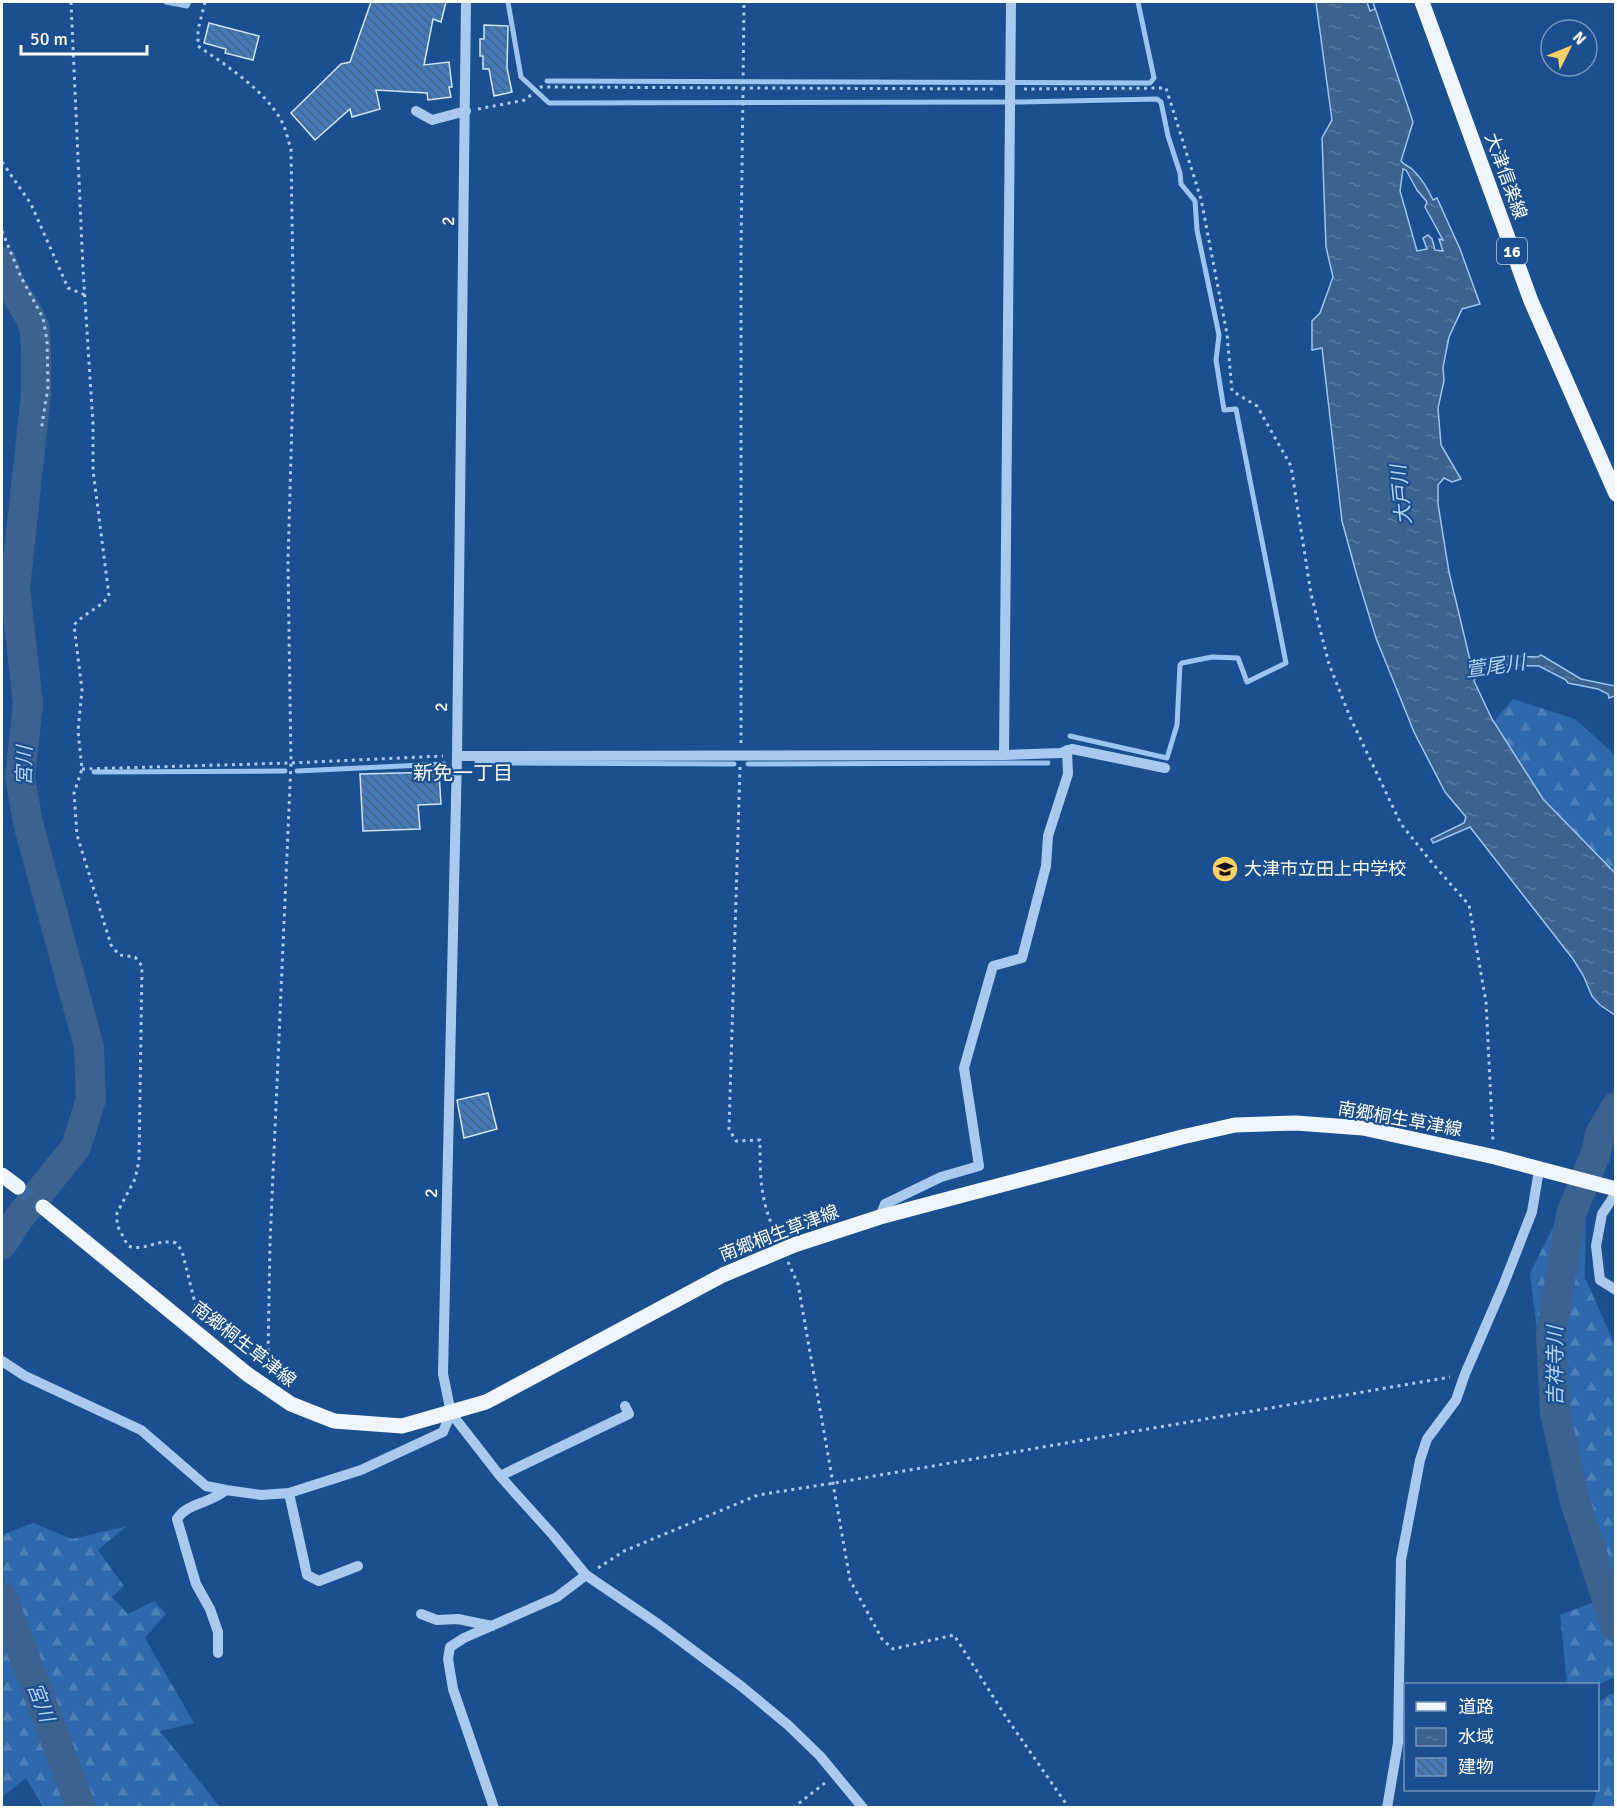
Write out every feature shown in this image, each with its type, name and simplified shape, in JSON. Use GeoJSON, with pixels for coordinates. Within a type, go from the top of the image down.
{"type":"FeatureCollection","features":[{"type":"Feature","properties":{"kind":"main road","name":"大津信楽線"},"geometry":{"type":"LineString","coordinates":[[1422,2],[1531,301],[1616,494]]}},
{"type":"Feature","properties":{"kind":"main road","name":"南郷桐生草津線"},"geometry":{"type":"LineString","coordinates":[[43,1207],[258,1381],[291,1404],[334,1421],[402,1426],[486,1402],[723,1275],[783,1250],[880,1217],[1235,1125],[1296,1123],[1363,1128],[1495,1157],[1614,1190]]}},
{"type":"Feature","properties":{"kind":"main road"},"geometry":{"type":"LineString","coordinates":[[2,1174],[18,1187]]}},
{"type":"Feature","properties":{"kind":"street","name":"2"},"geometry":{"type":"LineString","coordinates":[[451,1413],[443,1374],[457,756],[466,2]]}},
{"type":"Feature","properties":{"kind":"street"},"geometry":{"type":"LineString","coordinates":[[1004,755],[1011,2]]}},
{"type":"Feature","properties":{"kind":"street"},"geometry":{"type":"LineString","coordinates":[[416,111],[432,120],[466,111]]}},
{"type":"Feature","properties":{"kind":"street"},"geometry":{"type":"LineString","coordinates":[[457,756],[1004,755],[1061,753],[1072,749],[1165,768]]}},
{"type":"Feature","properties":{"kind":"street"},"geometry":{"type":"LineString","coordinates":[[880,1217],[885,1204],[941,1178],[979,1166],[964,1068],[993,966],[1022,958],[1046,866],[1048,836],[1068,774],[1067,750]]}},
{"type":"Feature","properties":{"kind":"street"},"geometry":{"type":"LineString","coordinates":[[1388,1808],[1402,1744],[1401,1560],[1419,1460],[1427,1439],[1456,1400],[1532,1212],[1539,1170]]}},
{"type":"Feature","properties":{"kind":"street"},"geometry":{"type":"LineString","coordinates":[[1614,1190],[1602,1214],[1596,1246],[1600,1281],[1616,1290]]}},
{"type":"Feature","properties":{"kind":"street"},"geometry":{"type":"LineString","coordinates":[[2,1361],[25,1376],[141,1430],[206,1486],[261,1495],[289,1493],[361,1470],[443,1432],[451,1413],[500,1476],[586,1575],[658,1624],[741,1686],[788,1725],[836,1774],[862,1808]]}},
{"type":"Feature","properties":{"kind":"street"},"geometry":{"type":"LineString","coordinates":[[500,1476],[629,1414],[625,1406]]}},
{"type":"Feature","properties":{"kind":"street"},"geometry":{"type":"LineString","coordinates":[[218,1653],[218,1632],[210,1609],[196,1584],[177,1519],[183,1510],[217,1497],[226,1490]]}},
{"type":"Feature","properties":{"kind":"street"},"geometry":{"type":"LineString","coordinates":[[289,1493],[307,1575],[319,1581],[358,1566]]}},
{"type":"Feature","properties":{"kind":"street"},"geometry":{"type":"LineString","coordinates":[[494,1808],[453,1689],[448,1659],[450,1647],[464,1638],[557,1597],[586,1575]]}},
{"type":"Feature","properties":{"kind":"street"},"geometry":{"type":"LineString","coordinates":[[421,1614],[437,1620],[458,1619],[493,1626]]}},
{"type":"Feature","properties":{"kind":"path"},"geometry":{"type":"LineString","coordinates":[[71,2],[93,424],[93,470],[109,596],[101,606],[82,615],[74,625],[82,690],[78,731],[81,769],[74,793],[77,835],[111,945],[118,955],[135,957],[142,966],[138,1161],[135,1179],[117,1213],[117,1225],[128,1246],[137,1249],[166,1240],[176,1243],[182,1251],[196,1307],[189,1326]]}},
{"type":"Feature","properties":{"kind":"path"},"geometry":{"type":"LineString","coordinates":[[205,2],[198,30],[198,46],[260,93],[282,121],[291,148],[294,349],[288,563],[291,763],[270,1231],[268,1354],[258,1381]]}},
{"type":"Feature","properties":{"kind":"path"},"geometry":{"type":"LineString","coordinates":[[744,2],[741,253],[741,756],[729,1129],[736,1141],[760,1140],[761,1189],[768,1217],[798,1284],[850,1580],[882,1639],[893,1649],[954,1635],[1006,1717],[1069,1808]]}},
{"type":"Feature","properties":{"kind":"path"},"geometry":{"type":"LineString","coordinates":[[466,111],[525,100],[540,87],[1166,88],[1201,199],[1227,334],[1232,391],[1257,406],[1291,466],[1311,594],[1329,664],[1350,717],[1401,824],[1469,905],[1486,1002],[1495,1157]]}},
{"type":"Feature","properties":{"kind":"path"},"geometry":{"type":"LineString","coordinates":[[2,162],[31,204],[68,288],[85,295]]}},
{"type":"Feature","properties":{"kind":"path"},"geometry":{"type":"LineString","coordinates":[[2,231],[21,278],[43,318],[47,340],[48,387],[41,431]]}},
{"type":"Feature","properties":{"kind":"path"},"geometry":{"type":"LineString","coordinates":[[81,769],[291,763],[430,755],[457,756]]}},
{"type":"Feature","properties":{"kind":"path"},"geometry":{"type":"LineString","coordinates":[[586,1575],[624,1551],[758,1495],[834,1484],[1465,1374]]}},
{"type":"Feature","properties":{"kind":"path"},"geometry":{"type":"LineString","coordinates":[[793,1808],[836,1774]]}},
{"type":"Feature","properties":{"kind":"green space"},"geometry":{"type":"Polygon","coordinates":[[[1513,699],[1575,719],[1615,755],[1615,883],[1539,802],[1490,726],[1513,699]]]}},
{"type":"Feature","properties":{"kind":"green space"},"geometry":{"type":"Polygon","coordinates":[[[1558,1217],[1586,1217],[1585,1278],[1615,1345],[1615,1590],[1547,1414],[1530,1273],[1558,1217]]]}},
{"type":"Feature","properties":{"kind":"green space"},"geometry":{"type":"Polygon","coordinates":[[[33,1523],[72,1539],[127,1526],[98,1550],[124,1586],[112,1597],[128,1614],[154,1601],[166,1614],[145,1638],[194,1723],[160,1731],[220,1807],[43,1807],[26,1778],[2,1797],[2,1535],[33,1523]]]}},
{"type":"Feature","properties":{"kind":"green space"},"geometry":{"type":"Polygon","coordinates":[[[1615,1594],[1615,1677],[1599,1685],[1567,1683],[1560,1615],[1615,1594]]]}},
{"type":"Feature","properties":{"kind":"green space"},"geometry":{"type":"Polygon","coordinates":[[[1615,1693],[1615,1807],[1593,1807],[1596,1791],[1599,1791],[1599,1702],[1615,1693]]]}},
{"type":"Feature","properties":{"kind":"water","name":"大戸川"},"geometry":{"type":"Polygon","coordinates":[[[1316,2],[1367,2],[1370,11],[1375,9],[1373,2],[1413,122],[1401,161],[1419,177],[1433,200],[1437,198],[1460,249],[1480,304],[1462,309],[1449,337],[1438,408],[1441,445],[1461,479],[1452,482],[1444,478],[1438,485],[1438,504],[1449,572],[1470,660],[1541,655],[1581,679],[1615,686],[1615,696],[1609,698],[1608,694],[1598,689],[1568,683],[1539,666],[1494,665],[1478,670],[1474,681],[1492,719],[1543,799],[1615,873],[1615,1015],[1600,1005],[1592,996],[1573,959],[1470,827],[1433,843],[1431,839],[1464,823],[1466,817],[1445,792],[1414,732],[1376,638],[1342,521],[1322,348],[1312,350],[1312,321],[1320,313],[1333,277],[1326,247],[1322,138],[1332,120],[1316,2]],[[1403,169],[1400,191],[1417,251],[1427,249],[1423,238],[1428,235],[1432,239],[1435,250],[1443,251],[1439,239],[1443,240],[1425,207],[1427,202],[1406,170],[1403,169]]]}},
{"type":"Feature","properties":{"kind":"building"},"geometry":{"type":"Polygon","coordinates":[[[371,2],[446,2],[441,22],[433,19],[424,65],[449,62],[451,97],[428,100],[427,93],[376,90],[380,109],[352,117],[350,109],[315,140],[291,113],[341,64],[350,62],[371,2]]]}},
{"type":"Feature","properties":{"kind":"building"},"geometry":{"type":"Polygon","coordinates":[[[209,23],[259,36],[253,60],[225,53],[226,49],[204,43],[209,23]]]}},
{"type":"Feature","properties":{"kind":"building"},"geometry":{"type":"Polygon","coordinates":[[[484,25],[508,26],[507,68],[512,92],[494,96],[489,69],[483,69],[483,56],[480,56],[480,39],[484,39],[484,25]]]}},
{"type":"Feature","properties":{"kind":"building"},"geometry":{"type":"Polygon","coordinates":[[[439,772],[441,804],[418,805],[420,829],[363,831],[360,774],[439,772]]]}},
{"type":"Feature","properties":{"kind":"building"},"geometry":{"type":"Polygon","coordinates":[[[488,1093],[497,1129],[464,1138],[457,1100],[488,1093]]]}},
{"type":"Feature","properties":{"kind":"waterway"},"geometry":{"type":"LineString","coordinates":[[166,2],[187,6],[189,2]]}},
{"type":"Feature","properties":{"kind":"waterway"},"geometry":{"type":"LineString","coordinates":[[508,2],[521,77],[549,103],[1022,102],[1157,99],[1161,102],[1181,184],[1195,201],[1197,230],[1219,335],[1216,360],[1224,410],[1236,409],[1286,663],[1247,682],[1238,658],[1212,657],[1182,663],[1180,665],[1177,725],[1167,758],[1070,736]]}},
{"type":"Feature","properties":{"kind":"waterway"},"geometry":{"type":"LineString","coordinates":[[547,81],[1150,83],[1154,78],[1138,2]]}},
{"type":"Feature","properties":{"kind":"waterway","name":"宮川"},"geometry":{"type":"LineString","coordinates":[[2,262],[11,286],[29,315],[35,330],[36,350],[36,394],[15,588],[28,704],[20,777],[28,823],[89,1047],[91,1099],[76,1147],[19,1218],[2,1244]]}},
{"type":"Feature","properties":{"kind":"waterway"},"geometry":{"type":"LineString","coordinates":[[477,763],[734,764]]}},
{"type":"Feature","properties":{"kind":"waterway"},"geometry":{"type":"LineString","coordinates":[[748,764],[1048,763]]}},
{"type":"Feature","properties":{"kind":"waterway"},"geometry":{"type":"LineString","coordinates":[[297,771],[444,764]]}},
{"type":"Feature","properties":{"kind":"waterway"},"geometry":{"type":"LineString","coordinates":[[94,772],[285,771]]}},
{"type":"Feature","properties":{"kind":"waterway","name":"吉祥寺川"},"geometry":{"type":"LineString","coordinates":[[1616,1107],[1600,1134],[1596,1153],[1571,1214],[1551,1335],[1555,1413],[1574,1498],[1616,1627]]}},
{"type":"Feature","properties":{"kind":"waterway","name":"宮川"},"geometry":{"type":"LineString","coordinates":[[2,1597],[81,1808]]}},
{"type":"Feature","properties":{"kind":"tunnel"},"geometry":{"type":"LineString","coordinates":[[18,1187],[43,1207]]}},
{"type":"Feature","properties":{"kind":"place","name":"大津市立田上中学校"},"geometry":{"type":"Point","coordinates":[1225,869]}},
{"type":"Feature","properties":{"kind":"district","name":"新免一丁目"},"geometry":{"type":"Point","coordinates":[463,773]}},
{"type":"Feature","properties":{"kind":"water label","name":"萱尾川"},"geometry":{"type":"Point","coordinates":[1495,666]}}]}
